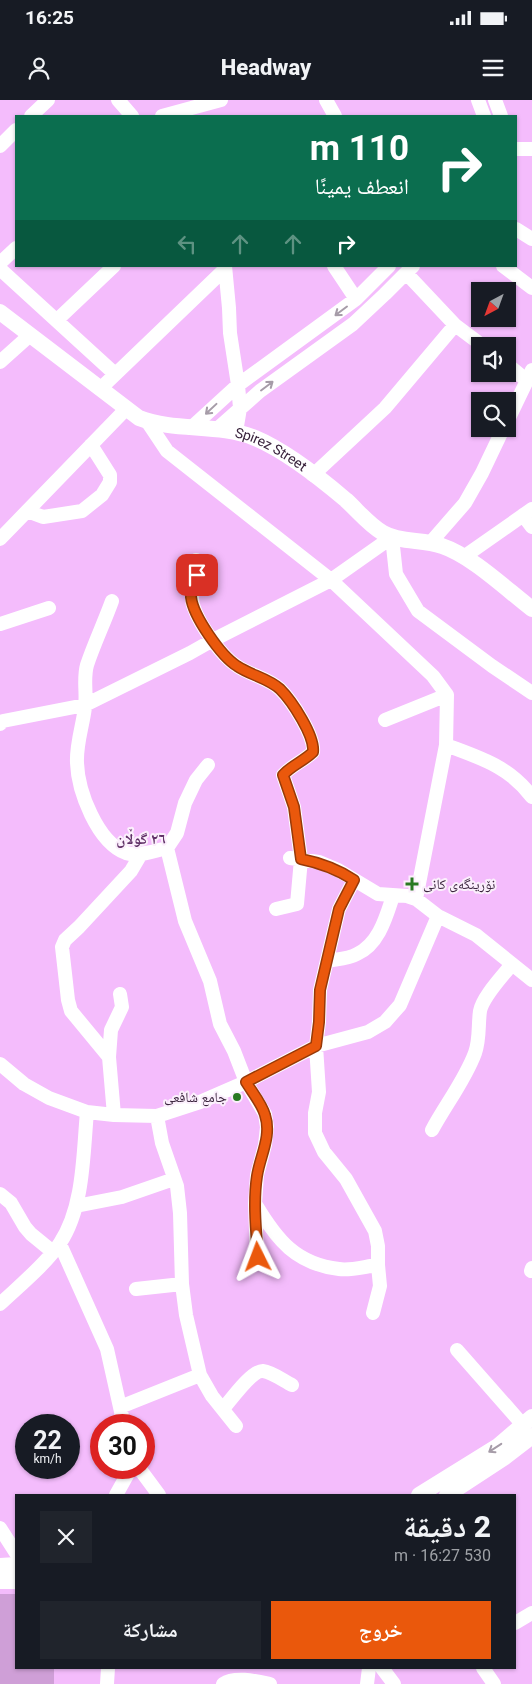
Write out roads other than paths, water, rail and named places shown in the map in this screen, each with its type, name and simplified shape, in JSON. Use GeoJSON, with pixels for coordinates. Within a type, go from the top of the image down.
{"type":"FeatureCollection","features":[{"type":"Feature","properties":{"kind":"main road","name":"Spirez Street"},"geometry":{"type":"LineString","coordinates":[[0,312],[100,389],[147,421],[191,428],[236,432],[255,438],[276,449],[313,475],[345,499],[379,530],[392,537],[431,542],[454,550],[465,556],[532,608]]}},
{"type":"Feature","properties":{"kind":"main road"},"geometry":{"type":"LineString","coordinates":[[420,1494],[529,1426]]}},
{"type":"Feature","properties":{"kind":"main road"},"geometry":{"type":"LineString","coordinates":[[449,1494],[505,1457],[529,1426]]}},
{"type":"Feature","properties":{"kind":"main road"},"geometry":{"type":"LineString","coordinates":[[0,1566],[15,1565]]}},
{"type":"Feature","properties":{"kind":"main road"},"geometry":{"type":"LineString","coordinates":[[0,1582],[15,1581]]}},
{"type":"Feature","properties":{"kind":"street"},"geometry":{"type":"LineString","coordinates":[[32,115],[48,100]]}},
{"type":"Feature","properties":{"kind":"street"},"geometry":{"type":"LineString","coordinates":[[118,100],[131,115]]}},
{"type":"Feature","properties":{"kind":"street"},"geometry":{"type":"LineString","coordinates":[[166,115],[221,100]]}},
{"type":"Feature","properties":{"kind":"street"},"geometry":{"type":"LineString","coordinates":[[326,100],[334,115]]}},
{"type":"Feature","properties":{"kind":"street"},"geometry":{"type":"LineString","coordinates":[[478,100],[484,115]]}},
{"type":"Feature","properties":{"kind":"street"},"geometry":{"type":"LineString","coordinates":[[495,100],[501,115]]}},
{"type":"Feature","properties":{"kind":"street"},"geometry":{"type":"LineString","coordinates":[[0,146],[15,131]]}},
{"type":"Feature","properties":{"kind":"street"},"geometry":{"type":"LineString","coordinates":[[517,149],[532,149]]}},
{"type":"Feature","properties":{"kind":"street"},"geometry":{"type":"LineString","coordinates":[[517,230],[532,239]]}},
{"type":"Feature","properties":{"kind":"street"},"geometry":{"type":"LineString","coordinates":[[0,263],[15,249]]}},
{"type":"Feature","properties":{"kind":"street"},"geometry":{"type":"LineString","coordinates":[[57,320],[113,267]]}},
{"type":"Feature","properties":{"kind":"street"},"geometry":{"type":"LineString","coordinates":[[100,389],[225,267]]}},
{"type":"Feature","properties":{"kind":"street"},"geometry":{"type":"LineString","coordinates":[[225,267],[230,333],[240,408],[236,432]]}},
{"type":"Feature","properties":{"kind":"street"},"geometry":{"type":"LineString","coordinates":[[335,267],[356,299]]}},
{"type":"Feature","properties":{"kind":"street"},"geometry":{"type":"LineString","coordinates":[[191,428],[238,385],[356,299],[388,267]]}},
{"type":"Feature","properties":{"kind":"street"},"geometry":{"type":"LineString","coordinates":[[504,267],[532,288]]}},
{"type":"Feature","properties":{"kind":"street"},"geometry":{"type":"LineString","coordinates":[[0,269],[115,374]]}},
{"type":"Feature","properties":{"kind":"street"},"geometry":{"type":"LineString","coordinates":[[216,429],[272,382],[353,324],[410,270],[455,325],[471,337]]}},
{"type":"Feature","properties":{"kind":"street"},"geometry":{"type":"LineString","coordinates":[[313,475],[385,408],[455,325]]}},
{"type":"Feature","properties":{"kind":"street"},"geometry":{"type":"LineString","coordinates":[[0,362],[29,336]]}},
{"type":"Feature","properties":{"kind":"street"},"geometry":{"type":"LineString","coordinates":[[516,369],[529,375],[516,403]]}},
{"type":"Feature","properties":{"kind":"street"},"geometry":{"type":"LineString","coordinates":[[0,539],[126,408]]}},
{"type":"Feature","properties":{"kind":"street"},"geometry":{"type":"LineString","coordinates":[[147,421],[167,452],[331,580],[433,676],[447,695],[446,746],[416,899]]}},
{"type":"Feature","properties":{"kind":"street"},"geometry":{"type":"LineString","coordinates":[[431,542],[465,503],[499,437]]}},
{"type":"Feature","properties":{"kind":"street"},"geometry":{"type":"LineString","coordinates":[[27,511],[42,517],[82,511],[102,495],[110,482],[110,475],[91,444]]}},
{"type":"Feature","properties":{"kind":"street"},"geometry":{"type":"LineString","coordinates":[[465,556],[527,512],[532,527]]}},
{"type":"Feature","properties":{"kind":"street"},"geometry":{"type":"LineString","coordinates":[[1,716],[85,705],[331,580],[392,537],[396,574],[418,611],[532,693]]}},
{"type":"Feature","properties":{"kind":"street"},"geometry":{"type":"LineString","coordinates":[[196,560],[197,575],[191,596],[193,608],[201,622],[213,640],[236,666],[251,672],[280,689],[296,710],[314,746],[313,752],[307,758],[298,762],[283,775],[294,807],[297,904],[276,909]]}},
{"type":"Feature","properties":{"kind":"street"},"geometry":{"type":"LineString","coordinates":[[112,601],[87,666],[84,680],[85,705],[77,761],[78,778],[89,810],[102,833],[110,844],[127,853],[141,854],[167,848],[177,834],[185,803],[196,780],[208,765]]}},
{"type":"Feature","properties":{"kind":"street"},"geometry":{"type":"LineString","coordinates":[[0,624],[49,608]]}},
{"type":"Feature","properties":{"kind":"street"},"geometry":{"type":"LineString","coordinates":[[385,720],[447,695]]}},
{"type":"Feature","properties":{"kind":"street"},"geometry":{"type":"LineString","coordinates":[[446,746],[492,762],[525,788],[532,797]]}},
{"type":"Feature","properties":{"kind":"street"},"geometry":{"type":"LineString","coordinates":[[167,848],[185,922],[210,981],[220,1024],[234,1051],[246,1082],[265,1114],[267,1127],[266,1145],[257,1175],[254,1204],[258,1257]]}},
{"type":"Feature","properties":{"kind":"street"},"geometry":{"type":"LineString","coordinates":[[109,1057],[71,1011],[62,947],[65,940],[131,871],[141,854]]}},
{"type":"Feature","properties":{"kind":"street"},"geometry":{"type":"LineString","coordinates":[[296,858],[319,862],[338,870],[378,894],[407,896],[416,899],[438,916],[476,935],[532,980]]}},
{"type":"Feature","properties":{"kind":"street"},"geometry":{"type":"LineString","coordinates":[[354,880],[339,909],[320,990],[316,1046],[319,1092],[315,1113],[316,1134],[324,1152],[346,1179],[375,1230],[378,1246],[380,1286],[374,1313]]}},
{"type":"Feature","properties":{"kind":"street"},"geometry":{"type":"LineString","coordinates":[[327,961],[358,954],[368,947],[382,927],[393,896]]}},
{"type":"Feature","properties":{"kind":"street"},"geometry":{"type":"LineString","coordinates":[[0,1064],[24,1084],[49,1098],[87,1112],[157,1116],[200,1102],[246,1082],[316,1046],[368,1032],[385,1022],[400,1005],[438,916]]}},
{"type":"Feature","properties":{"kind":"street"},"geometry":{"type":"LineString","coordinates":[[432,1130],[474,1054],[478,1040],[480,1009],[512,964]]}},
{"type":"Feature","properties":{"kind":"street"},"geometry":{"type":"LineString","coordinates":[[114,1115],[109,1057],[111,1030],[122,1007],[120,994]]}},
{"type":"Feature","properties":{"kind":"street"},"geometry":{"type":"LineString","coordinates":[[0,1304],[56,1248],[70,1223],[76,1206],[87,1112]]}},
{"type":"Feature","properties":{"kind":"street"},"geometry":{"type":"LineString","coordinates":[[157,1116],[162,1143],[177,1186],[180,1213],[182,1284],[186,1315],[200,1375],[212,1396],[236,1426]]}},
{"type":"Feature","properties":{"kind":"street"},"geometry":{"type":"LineString","coordinates":[[76,1206],[122,1197],[174,1179]]}},
{"type":"Feature","properties":{"kind":"street"},"geometry":{"type":"LineString","coordinates":[[0,1194],[15,1207],[25,1227],[31,1234],[56,1248],[107,1349],[122,1414]]}},
{"type":"Feature","properties":{"kind":"street"},"geometry":{"type":"LineString","coordinates":[[254,1204],[267,1225],[286,1248],[309,1262],[340,1270],[378,1265]]}},
{"type":"Feature","properties":{"kind":"street"},"geometry":{"type":"LineString","coordinates":[[136,1289],[182,1284]]}},
{"type":"Feature","properties":{"kind":"street"},"geometry":{"type":"LineString","coordinates":[[457,1350],[529,1426]]}},
{"type":"Feature","properties":{"kind":"street"},"geometry":{"type":"LineString","coordinates":[[222,1409],[252,1376],[259,1372],[266,1372],[292,1385]]}},
{"type":"Feature","properties":{"kind":"street"},"geometry":{"type":"LineString","coordinates":[[120,1407],[200,1375]]}},
{"type":"Feature","properties":{"kind":"street"},"geometry":{"type":"LineString","coordinates":[[117,1494],[125,1479]]}},
{"type":"Feature","properties":{"kind":"street"},"geometry":{"type":"LineString","coordinates":[[148,1479],[158,1494]]}},
{"type":"Feature","properties":{"kind":"street"},"geometry":{"type":"LineString","coordinates":[[0,1528],[15,1551]]}},
{"type":"Feature","properties":{"kind":"street"},"geometry":{"type":"LineString","coordinates":[[516,1622],[532,1613]]}},
{"type":"Feature","properties":{"kind":"street"},"geometry":{"type":"LineString","coordinates":[[107,1684],[108,1669]]}},
{"type":"Feature","properties":{"kind":"street"},"geometry":{"type":"LineString","coordinates":[[367,1684],[369,1669]]}},
{"type":"Feature","properties":{"kind":"street"},"geometry":{"type":"LineString","coordinates":[[383,1669],[394,1684]]}},
{"type":"Feature","properties":{"kind":"street"},"geometry":{"type":"LineString","coordinates":[[483,1669],[494,1684]]}},
{"type":"Feature","properties":{"kind":"street"},"geometry":{"type":"LineString","coordinates":[[223,1684],[249,1674],[270,1684]]}},
{"type":"Feature","properties":{"kind":"place","name":"نۆرینگەی کانی"},"geometry":{"type":"Point","coordinates":[412,884]}},
{"type":"Feature","properties":{"kind":"place","name":"جامع شافعی"},"geometry":{"type":"Point","coordinates":[237,1097]}},
{"type":"Feature","properties":{"kind":"district","name":"٢٦ گوڵان"},"geometry":{"type":"Point","coordinates":[141,839]}}]}
